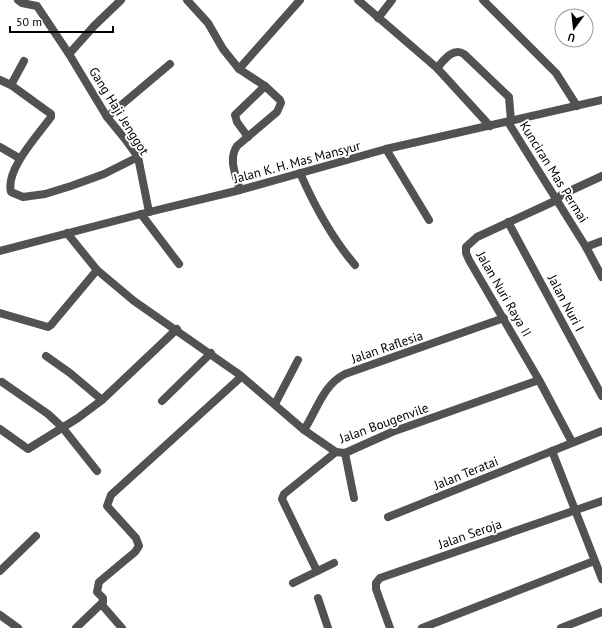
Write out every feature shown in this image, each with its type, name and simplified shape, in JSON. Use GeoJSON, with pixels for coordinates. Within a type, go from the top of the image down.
{"type":"FeatureCollection","features":[{"type":"Feature","properties":{"kind":"street","name":"Gang Haji Jenggot"},"geometry":{"type":"LineString","coordinates":[[18,0],[22,3],[37,6],[69,54],[107,117],[138,157],[145,213]]}},
{"type":"Feature","properties":{"kind":"street"},"geometry":{"type":"LineString","coordinates":[[69,54],[94,26],[121,0]]}},
{"type":"Feature","properties":{"kind":"street"},"geometry":{"type":"LineString","coordinates":[[187,0],[208,24],[223,49],[239,69],[265,86],[280,100],[281,106],[277,112],[237,146],[232,156],[240,190]]}},
{"type":"Feature","properties":{"kind":"street"},"geometry":{"type":"LineString","coordinates":[[239,69],[300,0]]}},
{"type":"Feature","properties":{"kind":"street"},"geometry":{"type":"LineString","coordinates":[[358,0],[437,68],[490,126]]}},
{"type":"Feature","properties":{"kind":"street"},"geometry":{"type":"LineString","coordinates":[[378,18],[392,0]]}},
{"type":"Feature","properties":{"kind":"street"},"geometry":{"type":"LineString","coordinates":[[483,0],[556,73],[577,106]]}},
{"type":"Feature","properties":{"kind":"street"},"geometry":{"type":"LineString","coordinates":[[437,68],[454,52],[459,51],[464,54],[509,98],[509,122]]}},
{"type":"Feature","properties":{"kind":"street"},"geometry":{"type":"LineString","coordinates":[[11,85],[24,60]]}},
{"type":"Feature","properties":{"kind":"street"},"geometry":{"type":"LineString","coordinates":[[107,117],[170,64]]}},
{"type":"Feature","properties":{"kind":"street"},"geometry":{"type":"LineString","coordinates":[[0,80],[11,85],[51,114],[51,117],[19,158],[9,185],[11,192],[22,197],[45,194],[104,174],[138,157]]}},
{"type":"Feature","properties":{"kind":"street"},"geometry":{"type":"LineString","coordinates":[[248,137],[237,122],[235,115],[265,86]]}},
{"type":"Feature","properties":{"kind":"street","name":"Jalan K. H. Mas Mansyur"},"geometry":{"type":"LineString","coordinates":[[0,251],[240,190],[386,149],[602,100]]}},
{"type":"Feature","properties":{"kind":"street","name":"Kunciran Mas Permai"},"geometry":{"type":"LineString","coordinates":[[509,122],[586,247],[602,277]]}},
{"type":"Feature","properties":{"kind":"street"},"geometry":{"type":"LineString","coordinates":[[0,147],[19,158]]}},
{"type":"Feature","properties":{"kind":"street"},"geometry":{"type":"LineString","coordinates":[[386,149],[429,220]]}},
{"type":"Feature","properties":{"kind":"street"},"geometry":{"type":"LineString","coordinates":[[300,173],[314,205],[330,232],[356,265]]}},
{"type":"Feature","properties":{"kind":"street","name":"Jalan Nuri Raya II"},"geometry":{"type":"LineString","coordinates":[[572,442],[539,380],[466,253],[466,247],[477,237],[557,200],[561,195],[602,176]]}},
{"type":"Feature","properties":{"kind":"street"},"geometry":{"type":"LineString","coordinates":[[145,213],[180,264]]}},
{"type":"Feature","properties":{"kind":"street","name":"Jalan Nuri I"},"geometry":{"type":"LineString","coordinates":[[508,222],[602,396]]}},
{"type":"Feature","properties":{"kind":"street","name":"Jalan Bougenvile"},"geometry":{"type":"LineString","coordinates":[[67,233],[97,270],[134,301],[211,353],[304,430],[336,452],[345,453],[392,432],[539,380]]}},
{"type":"Feature","properties":{"kind":"street"},"geometry":{"type":"LineString","coordinates":[[586,247],[602,241]]}},
{"type":"Feature","properties":{"kind":"street"},"geometry":{"type":"LineString","coordinates":[[0,313],[48,327],[97,270]]}},
{"type":"Feature","properties":{"kind":"street","name":"Jalan Raflesia"},"geometry":{"type":"LineString","coordinates":[[304,430],[327,387],[334,379],[504,318]]}},
{"type":"Feature","properties":{"kind":"street"},"geometry":{"type":"LineString","coordinates":[[0,429],[28,449],[78,418],[102,400],[177,329]]}},
{"type":"Feature","properties":{"kind":"street"},"geometry":{"type":"LineString","coordinates":[[162,402],[211,353]]}},
{"type":"Feature","properties":{"kind":"street"},"geometry":{"type":"LineString","coordinates":[[46,356],[70,372],[102,400]]}},
{"type":"Feature","properties":{"kind":"street"},"geometry":{"type":"LineString","coordinates":[[274,404],[298,360]]}},
{"type":"Feature","properties":{"kind":"street"},"geometry":{"type":"LineString","coordinates":[[76,628],[102,605],[103,598],[97,592],[99,582],[135,552],[139,546],[136,538],[107,506],[111,495],[241,377]]}},
{"type":"Feature","properties":{"kind":"street"},"geometry":{"type":"LineString","coordinates":[[2,382],[48,414],[62,427],[97,470]]}},
{"type":"Feature","properties":{"kind":"street","name":"Jalan Teratai"},"geometry":{"type":"LineString","coordinates":[[388,517],[602,431]]}},
{"type":"Feature","properties":{"kind":"street"},"geometry":{"type":"LineString","coordinates":[[552,451],[574,511],[602,579]]}},
{"type":"Feature","properties":{"kind":"street"},"geometry":{"type":"LineString","coordinates":[[317,571],[282,499],[284,494],[336,452]]}},
{"type":"Feature","properties":{"kind":"street"},"geometry":{"type":"LineString","coordinates":[[345,453],[354,498]]}},
{"type":"Feature","properties":{"kind":"street","name":"Jalan Seroja"},"geometry":{"type":"LineString","coordinates":[[390,628],[376,589],[376,583],[380,578],[602,502]]}},
{"type":"Feature","properties":{"kind":"street"},"geometry":{"type":"LineString","coordinates":[[0,571],[36,536]]}},
{"type":"Feature","properties":{"kind":"street"},"geometry":{"type":"LineString","coordinates":[[422,628],[594,561]]}},
{"type":"Feature","properties":{"kind":"street"},"geometry":{"type":"LineString","coordinates":[[293,583],[334,563]]}},
{"type":"Feature","properties":{"kind":"street"},"geometry":{"type":"LineString","coordinates":[[318,598],[328,628]]}},
{"type":"Feature","properties":{"kind":"street"},"geometry":{"type":"LineString","coordinates":[[102,605],[122,628]]}},
{"type":"Feature","properties":{"kind":"street"},"geometry":{"type":"LineString","coordinates":[[561,628],[602,612]]}},
{"type":"Feature","properties":{"kind":"street"},"geometry":{"type":"LineString","coordinates":[[0,615],[18,628]]}}]}
